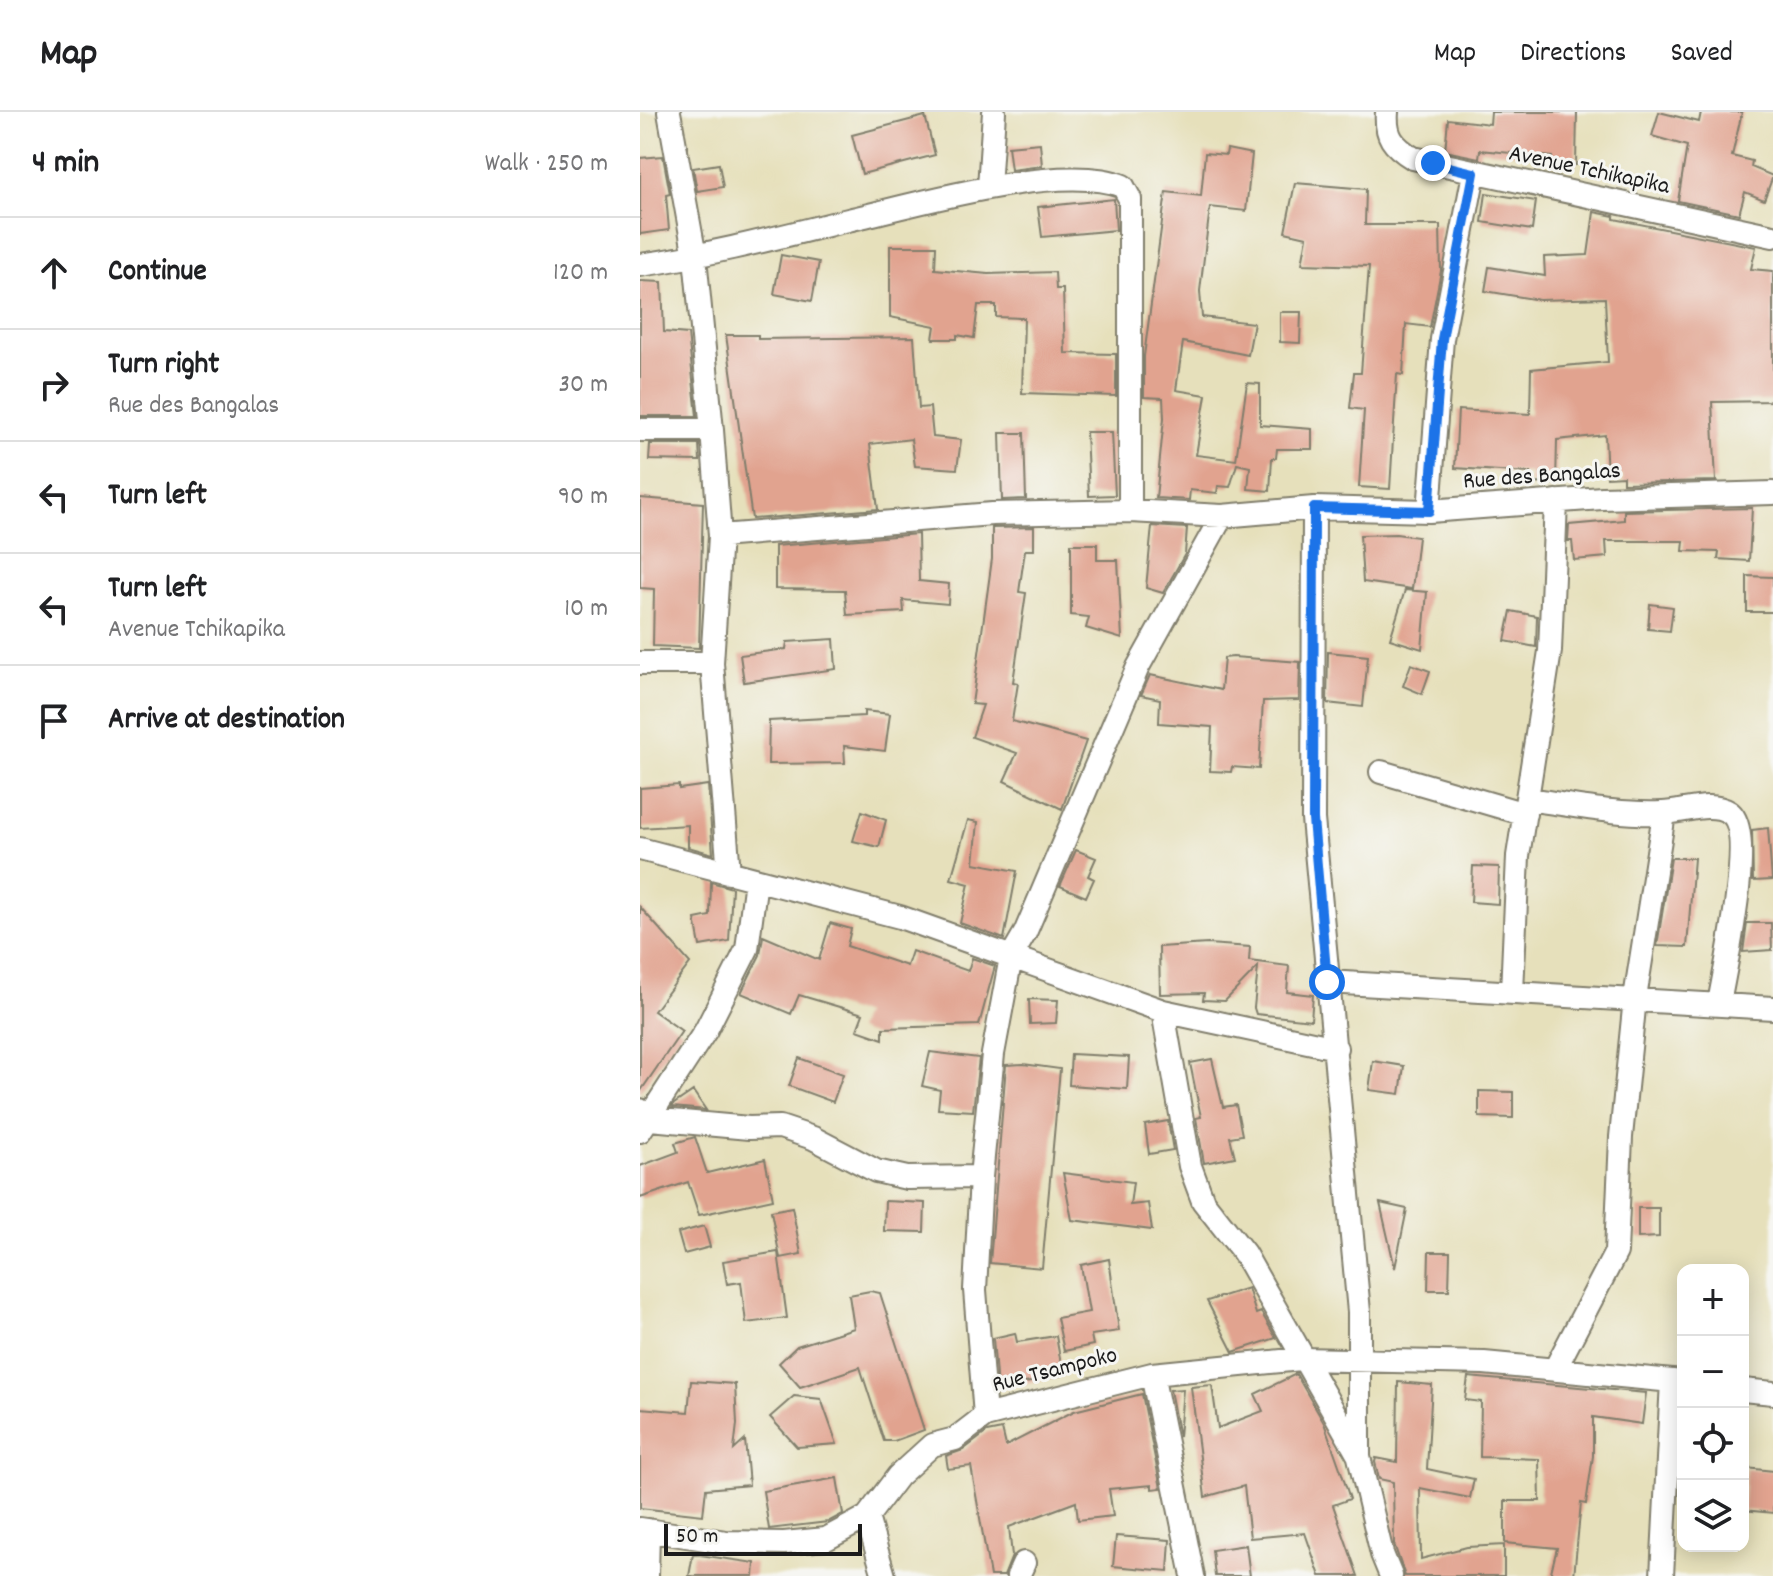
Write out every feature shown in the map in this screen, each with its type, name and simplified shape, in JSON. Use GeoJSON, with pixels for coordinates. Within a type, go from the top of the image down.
{"type":"FeatureCollection","features":[{"type":"Feature","properties":{"kind":"street"},"geometry":{"type":"LineString","coordinates":[[669,112],[695,257],[712,430],[720,536],[712,663],[729,873]]}},
{"type":"Feature","properties":{"kind":"street"},"geometry":{"type":"LineString","coordinates":[[989,187],[994,112]]}},
{"type":"Feature","properties":{"kind":"street","name":"Avenue Tchikapika"},"geometry":{"type":"LineString","coordinates":[[1387,112],[1388,135],[1396,148],[1413,158],[1773,236]]}},
{"type":"Feature","properties":{"kind":"street"},"geometry":{"type":"LineString","coordinates":[[1429,511],[1442,339],[1474,173]]}},
{"type":"Feature","properties":{"kind":"street"},"geometry":{"type":"LineString","coordinates":[[640,265],[695,257],[989,187],[1093,180],[1115,183],[1128,193],[1130,511]]}},
{"type":"Feature","properties":{"kind":"street"},"geometry":{"type":"LineString","coordinates":[[640,430],[712,430]]}},
{"type":"Feature","properties":{"kind":"street","name":"Rue des Bangalas"},"geometry":{"type":"LineString","coordinates":[[720,536],[992,514],[1130,511],[1222,516],[1314,508],[1429,511],[1556,501],[1773,493]]}},
{"type":"Feature","properties":{"kind":"street"},"geometry":{"type":"LineString","coordinates":[[1512,992],[1518,856],[1550,651],[1556,501]]}},
{"type":"Feature","properties":{"kind":"street"},"geometry":{"type":"LineString","coordinates":[[1314,508],[1313,819],[1336,1048],[1361,1360],[1359,1457],[1382,1554],[1391,1576]]}},
{"type":"Feature","properties":{"kind":"street"},"geometry":{"type":"LineString","coordinates":[[985,1416],[975,1290],[981,1177],[993,1054],[1011,957],[1025,933],[1138,667],[1222,516]]}},
{"type":"Feature","properties":{"kind":"street"},"geometry":{"type":"LineString","coordinates":[[640,663],[712,663]]}},
{"type":"Feature","properties":{"kind":"street"},"geometry":{"type":"LineString","coordinates":[[1381,772],[1526,806],[1664,814],[1715,807],[1729,812],[1740,829],[1739,882],[1719,1004]]}},
{"type":"Feature","properties":{"kind":"street"},"geometry":{"type":"LineString","coordinates":[[1555,1369],[1616,1252],[1621,1137],[1635,998],[1664,814]]}},
{"type":"Feature","properties":{"kind":"street"},"geometry":{"type":"LineString","coordinates":[[640,849],[900,917],[1163,1011],[1336,1048]]}},
{"type":"Feature","properties":{"kind":"street"},"geometry":{"type":"LineString","coordinates":[[643,1120],[706,1030],[747,949],[756,880]]}},
{"type":"Feature","properties":{"kind":"street"},"geometry":{"type":"LineString","coordinates":[[1327,982],[1773,1008]]}},
{"type":"Feature","properties":{"kind":"street"},"geometry":{"type":"LineString","coordinates":[[1163,1011],[1190,1166],[1203,1201],[1244,1253],[1359,1457]]}},
{"type":"Feature","properties":{"kind":"street"},"geometry":{"type":"LineString","coordinates":[[643,1120],[749,1128],[780,1127],[813,1138],[876,1171],[907,1178],[981,1177]]}},
{"type":"Feature","properties":{"kind":"street"},"geometry":{"type":"LineString","coordinates":[[1152,1374],[1301,1359],[1484,1363],[1677,1381],[1662,1576]]}},
{"type":"Feature","properties":{"kind":"street","name":"Rue Tsampoko"},"geometry":{"type":"LineString","coordinates":[[867,1517],[898,1476],[932,1445],[955,1439],[985,1416],[1152,1374],[1193,1576]]}},
{"type":"Feature","properties":{"kind":"street"},"geometry":{"type":"LineString","coordinates":[[1749,1391],[1773,1393]]}},
{"type":"Feature","properties":{"kind":"street"},"geometry":{"type":"LineString","coordinates":[[647,1576],[644,1530],[726,1542],[784,1543],[826,1539],[867,1517],[884,1576]]}},
{"type":"Feature","properties":{"kind":"building"},"geometry":{"type":"Polygon","coordinates":[[[1491,112],[1577,112],[1576,165],[1552,164],[1552,157],[1480,150],[1479,158],[1445,151],[1448,119],[1490,124],[1491,112]]]}},
{"type":"Feature","properties":{"kind":"building"},"geometry":{"type":"Polygon","coordinates":[[[1659,112],[1699,122],[1701,112],[1742,112],[1732,156],[1752,161],[1751,167],[1773,176],[1764,200],[1745,192],[1739,214],[1678,201],[1687,146],[1652,136],[1659,112]]]}},
{"type":"Feature","properties":{"kind":"building"},"geometry":{"type":"Polygon","coordinates":[[[925,116],[935,155],[862,174],[852,135],[925,116]]]}},
{"type":"Feature","properties":{"kind":"building"},"geometry":{"type":"Polygon","coordinates":[[[1040,143],[1042,166],[1011,170],[1008,146],[1040,143]]]}},
{"type":"Feature","properties":{"kind":"building"},"geometry":{"type":"Polygon","coordinates":[[[1227,149],[1252,154],[1246,211],[1210,207],[1200,291],[1202,317],[1254,323],[1248,355],[1183,342],[1176,390],[1206,395],[1196,455],[1236,460],[1247,383],[1260,384],[1260,425],[1312,429],[1312,449],[1277,449],[1276,458],[1272,458],[1270,491],[1248,489],[1250,467],[1237,464],[1230,487],[1218,486],[1217,493],[1190,490],[1189,500],[1156,498],[1163,398],[1144,397],[1144,356],[1166,192],[1201,196],[1205,153],[1226,155],[1227,149]]]}},
{"type":"Feature","properties":{"kind":"building"},"geometry":{"type":"Polygon","coordinates":[[[663,156],[670,194],[666,195],[669,230],[640,234],[640,158],[663,156]]]}},
{"type":"Feature","properties":{"kind":"building"},"geometry":{"type":"Polygon","coordinates":[[[719,164],[723,187],[697,191],[693,168],[719,164]]]}},
{"type":"Feature","properties":{"kind":"building"},"geometry":{"type":"Polygon","coordinates":[[[1295,183],[1366,189],[1365,225],[1440,225],[1441,271],[1430,327],[1406,324],[1403,375],[1397,374],[1390,489],[1359,487],[1364,410],[1350,408],[1354,373],[1361,373],[1369,266],[1302,264],[1307,237],[1285,232],[1295,183]]]}},
{"type":"Feature","properties":{"kind":"building"},"geometry":{"type":"Polygon","coordinates":[[[1486,193],[1536,201],[1532,230],[1482,222],[1486,193]]]}},
{"type":"Feature","properties":{"kind":"building"},"geometry":{"type":"Polygon","coordinates":[[[1114,199],[1116,230],[1042,237],[1038,207],[1114,199]]]}},
{"type":"Feature","properties":{"kind":"building"},"geometry":{"type":"Polygon","coordinates":[[[1594,212],[1614,216],[1614,219],[1756,247],[1751,269],[1773,271],[1773,401],[1712,402],[1716,481],[1623,483],[1623,476],[1607,477],[1605,435],[1557,440],[1556,484],[1530,483],[1530,473],[1455,468],[1458,410],[1530,414],[1531,369],[1608,362],[1605,298],[1540,300],[1485,291],[1489,267],[1545,276],[1544,257],[1588,255],[1594,212]]]}},
{"type":"Feature","properties":{"kind":"building"},"geometry":{"type":"Polygon","coordinates":[[[890,246],[936,246],[935,269],[988,274],[1055,272],[1056,289],[1063,289],[1065,353],[1116,354],[1116,396],[1022,393],[1024,318],[996,317],[996,305],[978,305],[974,338],[957,335],[957,339],[933,339],[935,326],[890,317],[890,246]]]}},
{"type":"Feature","properties":{"kind":"building"},"geometry":{"type":"Polygon","coordinates":[[[781,255],[819,262],[812,301],[774,294],[781,255]]]}},
{"type":"Feature","properties":{"kind":"building"},"geometry":{"type":"Polygon","coordinates":[[[640,281],[662,282],[664,332],[688,334],[697,416],[640,416],[640,281]]]}},
{"type":"Feature","properties":{"kind":"building"},"geometry":{"type":"Polygon","coordinates":[[[1280,312],[1301,312],[1300,343],[1280,342],[1280,312]]]}},
{"type":"Feature","properties":{"kind":"building"},"geometry":{"type":"Polygon","coordinates":[[[726,335],[758,335],[758,339],[914,337],[919,408],[930,407],[933,437],[961,440],[957,469],[915,466],[911,439],[870,444],[878,509],[752,519],[726,335]]]}},
{"type":"Feature","properties":{"kind":"building"},"geometry":{"type":"Polygon","coordinates":[[[1086,432],[1112,432],[1115,495],[1089,496],[1086,432]]]}},
{"type":"Feature","properties":{"kind":"building"},"geometry":{"type":"Polygon","coordinates":[[[1000,433],[1024,433],[1026,499],[1002,500],[1000,433]]]}},
{"type":"Feature","properties":{"kind":"building"},"geometry":{"type":"Polygon","coordinates":[[[650,444],[699,444],[700,461],[649,460],[650,444]]]}},
{"type":"Feature","properties":{"kind":"building"},"geometry":{"type":"Polygon","coordinates":[[[640,498],[703,503],[699,648],[653,646],[654,589],[640,588],[640,498]]]}},
{"type":"Feature","properties":{"kind":"building"},"geometry":{"type":"Polygon","coordinates":[[[1752,508],[1749,561],[1718,559],[1719,552],[1683,551],[1684,541],[1606,541],[1607,557],[1574,560],[1572,541],[1568,541],[1569,525],[1624,520],[1624,511],[1752,508]]]}},
{"type":"Feature","properties":{"kind":"building"},"geometry":{"type":"Polygon","coordinates":[[[1152,526],[1187,528],[1185,554],[1163,593],[1146,588],[1152,526]]]}},
{"type":"Feature","properties":{"kind":"building"},"geometry":{"type":"Polygon","coordinates":[[[1034,527],[1034,550],[1025,550],[1019,592],[1026,593],[1013,682],[1018,683],[1012,721],[1086,741],[1062,809],[1004,781],[1017,753],[972,737],[983,705],[972,704],[992,559],[992,528],[1034,527]]]}},
{"type":"Feature","properties":{"kind":"building"},"geometry":{"type":"Polygon","coordinates":[[[918,534],[919,581],[949,584],[948,604],[903,600],[904,612],[847,615],[845,590],[775,589],[775,546],[918,534]]]}},
{"type":"Feature","properties":{"kind":"building"},"geometry":{"type":"Polygon","coordinates":[[[1360,535],[1418,537],[1412,589],[1363,582],[1360,535]]]}},
{"type":"Feature","properties":{"kind":"building"},"geometry":{"type":"Polygon","coordinates":[[[1071,544],[1097,544],[1097,560],[1118,560],[1122,639],[1086,628],[1089,617],[1071,615],[1071,544]]]}},
{"type":"Feature","properties":{"kind":"building"},"geometry":{"type":"Polygon","coordinates":[[[1747,576],[1773,577],[1773,612],[1747,612],[1747,576]]]}},
{"type":"Feature","properties":{"kind":"building"},"geometry":{"type":"Polygon","coordinates":[[[1405,590],[1427,592],[1422,649],[1390,639],[1405,590]]]}},
{"type":"Feature","properties":{"kind":"building"},"geometry":{"type":"Polygon","coordinates":[[[1650,604],[1673,607],[1670,631],[1648,629],[1650,604]]]}},
{"type":"Feature","properties":{"kind":"building"},"geometry":{"type":"Polygon","coordinates":[[[1511,611],[1537,616],[1536,647],[1505,641],[1511,611]]]}},
{"type":"Feature","properties":{"kind":"building"},"geometry":{"type":"Polygon","coordinates":[[[834,639],[836,669],[744,682],[740,655],[786,649],[787,642],[834,639]]]}},
{"type":"Feature","properties":{"kind":"building"},"geometry":{"type":"Polygon","coordinates":[[[1328,652],[1368,656],[1363,707],[1327,703],[1328,652]]]}},
{"type":"Feature","properties":{"kind":"building"},"geometry":{"type":"Polygon","coordinates":[[[1224,658],[1300,662],[1299,700],[1263,701],[1259,769],[1232,767],[1231,772],[1210,771],[1212,727],[1159,723],[1160,699],[1141,695],[1150,675],[1221,690],[1224,658]]]}},
{"type":"Feature","properties":{"kind":"building"},"geometry":{"type":"Polygon","coordinates":[[[1411,664],[1430,671],[1422,694],[1403,686],[1411,664]]]}},
{"type":"Feature","properties":{"kind":"building"},"geometry":{"type":"Polygon","coordinates":[[[864,711],[890,714],[885,751],[844,746],[845,763],[768,764],[769,721],[864,716],[864,711]]]}},
{"type":"Feature","properties":{"kind":"building"},"geometry":{"type":"Polygon","coordinates":[[[679,785],[679,789],[708,785],[713,854],[688,847],[688,825],[640,828],[640,788],[679,785]]]}},
{"type":"Feature","properties":{"kind":"building"},"geometry":{"type":"Polygon","coordinates":[[[862,811],[886,820],[879,847],[853,841],[862,811]]]}},
{"type":"Feature","properties":{"kind":"building"},"geometry":{"type":"Polygon","coordinates":[[[968,820],[978,822],[974,863],[1017,871],[1004,939],[960,923],[969,884],[951,879],[968,820]]]}},
{"type":"Feature","properties":{"kind":"building"},"geometry":{"type":"Polygon","coordinates":[[[1768,828],[1772,880],[1753,881],[1752,830],[1768,828]]]}},
{"type":"Feature","properties":{"kind":"building"},"geometry":{"type":"Polygon","coordinates":[[[1076,850],[1096,858],[1088,876],[1094,879],[1086,897],[1060,886],[1076,850]]]}},
{"type":"Feature","properties":{"kind":"building"},"geometry":{"type":"Polygon","coordinates":[[[1671,858],[1694,858],[1687,947],[1657,946],[1671,858]]]}},
{"type":"Feature","properties":{"kind":"building"},"geometry":{"type":"Polygon","coordinates":[[[1473,866],[1499,867],[1498,904],[1471,902],[1473,866]]]}},
{"type":"Feature","properties":{"kind":"building"},"geometry":{"type":"Polygon","coordinates":[[[711,882],[732,888],[729,941],[700,946],[695,919],[710,916],[711,882]]]}},
{"type":"Feature","properties":{"kind":"building"},"geometry":{"type":"Polygon","coordinates":[[[640,907],[690,963],[654,1011],[682,1031],[640,1092],[640,907]]]}},
{"type":"Feature","properties":{"kind":"building"},"geometry":{"type":"Polygon","coordinates":[[[830,923],[851,929],[847,946],[907,966],[912,951],[968,971],[972,958],[995,966],[979,1025],[883,1028],[883,1039],[857,1030],[863,1014],[799,995],[791,1014],[741,993],[760,955],[763,936],[819,960],[830,923]]]}},
{"type":"Feature","properties":{"kind":"building"},"geometry":{"type":"Polygon","coordinates":[[[1747,923],[1771,923],[1772,950],[1743,952],[1747,923]]]}},
{"type":"Feature","properties":{"kind":"building"},"geometry":{"type":"Polygon","coordinates":[[[1208,944],[1250,947],[1249,961],[1289,966],[1287,992],[1313,995],[1311,1020],[1256,1014],[1258,967],[1225,1001],[1203,1000],[1204,993],[1160,994],[1159,947],[1208,944]]]}},
{"type":"Feature","properties":{"kind":"building"},"geometry":{"type":"Polygon","coordinates":[[[1029,999],[1058,1000],[1056,1023],[1030,1024],[1029,999]]]}},
{"type":"Feature","properties":{"kind":"building"},"geometry":{"type":"Polygon","coordinates":[[[930,1052],[979,1058],[973,1111],[938,1109],[940,1090],[922,1086],[930,1052]]]}},
{"type":"Feature","properties":{"kind":"building"},"geometry":{"type":"Polygon","coordinates":[[[1071,1054],[1129,1057],[1127,1089],[1069,1085],[1071,1054]]]}},
{"type":"Feature","properties":{"kind":"building"},"geometry":{"type":"Polygon","coordinates":[[[799,1058],[843,1074],[833,1102],[789,1086],[799,1058]]]}},
{"type":"Feature","properties":{"kind":"building"},"geometry":{"type":"Polygon","coordinates":[[[1212,1059],[1223,1107],[1236,1105],[1242,1135],[1230,1137],[1235,1157],[1204,1163],[1196,1118],[1201,1117],[1190,1063],[1212,1059]]]}},
{"type":"Feature","properties":{"kind":"building"},"geometry":{"type":"Polygon","coordinates":[[[1373,1061],[1404,1066],[1400,1094],[1369,1090],[1373,1061]]]}},
{"type":"Feature","properties":{"kind":"building"},"geometry":{"type":"Polygon","coordinates":[[[1006,1065],[1060,1069],[1042,1268],[990,1263],[1006,1065]]]}},
{"type":"Feature","properties":{"kind":"building"},"geometry":{"type":"Polygon","coordinates":[[[693,1091],[706,1110],[672,1107],[674,1104],[693,1091]]]}},
{"type":"Feature","properties":{"kind":"building"},"geometry":{"type":"Polygon","coordinates":[[[1479,1091],[1513,1092],[1513,1118],[1479,1117],[1479,1091]]]}},
{"type":"Feature","properties":{"kind":"building"},"geometry":{"type":"Polygon","coordinates":[[[1168,1121],[1173,1150],[1149,1154],[1145,1125],[1168,1121]]]}},
{"type":"Feature","properties":{"kind":"building"},"geometry":{"type":"Polygon","coordinates":[[[695,1137],[707,1173],[765,1159],[773,1199],[699,1215],[688,1182],[640,1198],[640,1166],[678,1152],[675,1143],[695,1137]]]}},
{"type":"Feature","properties":{"kind":"building"},"geometry":{"type":"Polygon","coordinates":[[[1063,1173],[1133,1182],[1130,1205],[1148,1203],[1152,1230],[1072,1220],[1063,1173]]]}},
{"type":"Feature","properties":{"kind":"building"},"geometry":{"type":"Polygon","coordinates":[[[885,1201],[925,1203],[924,1232],[884,1231],[885,1201]]]}},
{"type":"Feature","properties":{"kind":"building"},"geometry":{"type":"Polygon","coordinates":[[[1380,1203],[1407,1209],[1395,1268],[1380,1203]]]}},
{"type":"Feature","properties":{"kind":"building"},"geometry":{"type":"Polygon","coordinates":[[[792,1207],[801,1254],[780,1258],[771,1211],[792,1207]]]}},
{"type":"Feature","properties":{"kind":"building"},"geometry":{"type":"Polygon","coordinates":[[[1638,1208],[1659,1208],[1659,1237],[1638,1238],[1638,1208]]]}},
{"type":"Feature","properties":{"kind":"building"},"geometry":{"type":"Polygon","coordinates":[[[704,1226],[710,1247],[684,1254],[678,1233],[704,1226]]]}},
{"type":"Feature","properties":{"kind":"building"},"geometry":{"type":"Polygon","coordinates":[[[778,1252],[787,1318],[746,1323],[741,1282],[727,1284],[723,1261],[778,1252]]]}},
{"type":"Feature","properties":{"kind":"building"},"geometry":{"type":"Polygon","coordinates":[[[1429,1252],[1450,1252],[1449,1290],[1428,1290],[1429,1252]]]}},
{"type":"Feature","properties":{"kind":"building"},"geometry":{"type":"Polygon","coordinates":[[[1109,1259],[1119,1331],[1091,1335],[1093,1345],[1064,1351],[1057,1318],[1089,1312],[1081,1265],[1109,1259]]]}},
{"type":"Feature","properties":{"kind":"building"},"geometry":{"type":"Polygon","coordinates":[[[1248,1288],[1256,1314],[1261,1312],[1276,1338],[1233,1352],[1207,1301],[1248,1288]]]}},
{"type":"Feature","properties":{"kind":"building"},"geometry":{"type":"Polygon","coordinates":[[[870,1291],[880,1293],[924,1430],[894,1441],[884,1441],[860,1367],[800,1387],[779,1363],[797,1346],[854,1328],[849,1295],[870,1291]]]}},
{"type":"Feature","properties":{"kind":"building"},"geometry":{"type":"Polygon","coordinates":[[[1015,1333],[1017,1342],[1056,1336],[1063,1375],[997,1389],[993,1338],[1015,1333]]]}},
{"type":"Feature","properties":{"kind":"building"},"geometry":{"type":"Polygon","coordinates":[[[1296,1374],[1324,1423],[1350,1499],[1333,1505],[1358,1576],[1320,1576],[1305,1533],[1250,1538],[1244,1486],[1205,1497],[1191,1387],[1212,1385],[1218,1428],[1263,1411],[1255,1394],[1296,1374]]]}},
{"type":"Feature","properties":{"kind":"building"},"geometry":{"type":"Polygon","coordinates":[[[1468,1377],[1646,1393],[1642,1424],[1593,1417],[1593,1456],[1586,1504],[1581,1503],[1574,1576],[1550,1576],[1557,1548],[1505,1543],[1505,1501],[1540,1501],[1539,1459],[1480,1457],[1481,1402],[1465,1400],[1468,1377]]]}},
{"type":"Feature","properties":{"kind":"building"},"geometry":{"type":"Polygon","coordinates":[[[691,1381],[735,1384],[737,1424],[734,1450],[745,1440],[749,1485],[706,1489],[703,1515],[640,1508],[640,1408],[688,1412],[691,1381]]]}},
{"type":"Feature","properties":{"kind":"building"},"geometry":{"type":"Polygon","coordinates":[[[1398,1382],[1432,1385],[1427,1469],[1474,1479],[1470,1498],[1420,1488],[1421,1559],[1467,1547],[1504,1545],[1504,1576],[1405,1576],[1394,1544],[1393,1482],[1379,1479],[1375,1462],[1376,1458],[1397,1462],[1398,1382]]]}},
{"type":"Feature","properties":{"kind":"building"},"geometry":{"type":"Polygon","coordinates":[[[1183,1389],[1179,1437],[1170,1390],[1183,1389]]]}},
{"type":"Feature","properties":{"kind":"building"},"geometry":{"type":"Polygon","coordinates":[[[1142,1394],[1161,1488],[1152,1489],[1152,1485],[1109,1489],[1113,1516],[1078,1520],[1076,1502],[1009,1527],[1012,1556],[1004,1576],[990,1576],[971,1466],[948,1469],[946,1456],[963,1450],[987,1432],[1002,1429],[1006,1446],[1074,1411],[1142,1394]]]}},
{"type":"Feature","properties":{"kind":"building"},"geometry":{"type":"Polygon","coordinates":[[[794,1396],[821,1399],[837,1444],[797,1447],[770,1417],[794,1396]]]}},
{"type":"Feature","properties":{"kind":"building"},"geometry":{"type":"Polygon","coordinates":[[[1749,1468],[1773,1471],[1773,1513],[1749,1511],[1749,1468]]]}},
{"type":"Feature","properties":{"kind":"building"},"geometry":{"type":"Polygon","coordinates":[[[837,1478],[843,1514],[828,1522],[769,1529],[763,1491],[837,1478]]]}},
{"type":"Feature","properties":{"kind":"building"},"geometry":{"type":"Polygon","coordinates":[[[1116,1536],[1170,1540],[1168,1571],[1113,1566],[1116,1536]]]}},
{"type":"Feature","properties":{"kind":"building"},"geometry":{"type":"Polygon","coordinates":[[[1246,1545],[1250,1576],[1215,1576],[1212,1550],[1246,1545]]]}},
{"type":"Feature","properties":{"kind":"building"},"geometry":{"type":"Polygon","coordinates":[[[693,1554],[755,1563],[754,1576],[689,1576],[693,1554]]]}},
{"type":"Feature","properties":{"kind":"route"},"geometry":{"type":"LineString","coordinates":[[1327,982],[1313,819],[1311,641],[1314,508],[1429,511],[1442,339],[1474,173],[1433,163]]}}]}
